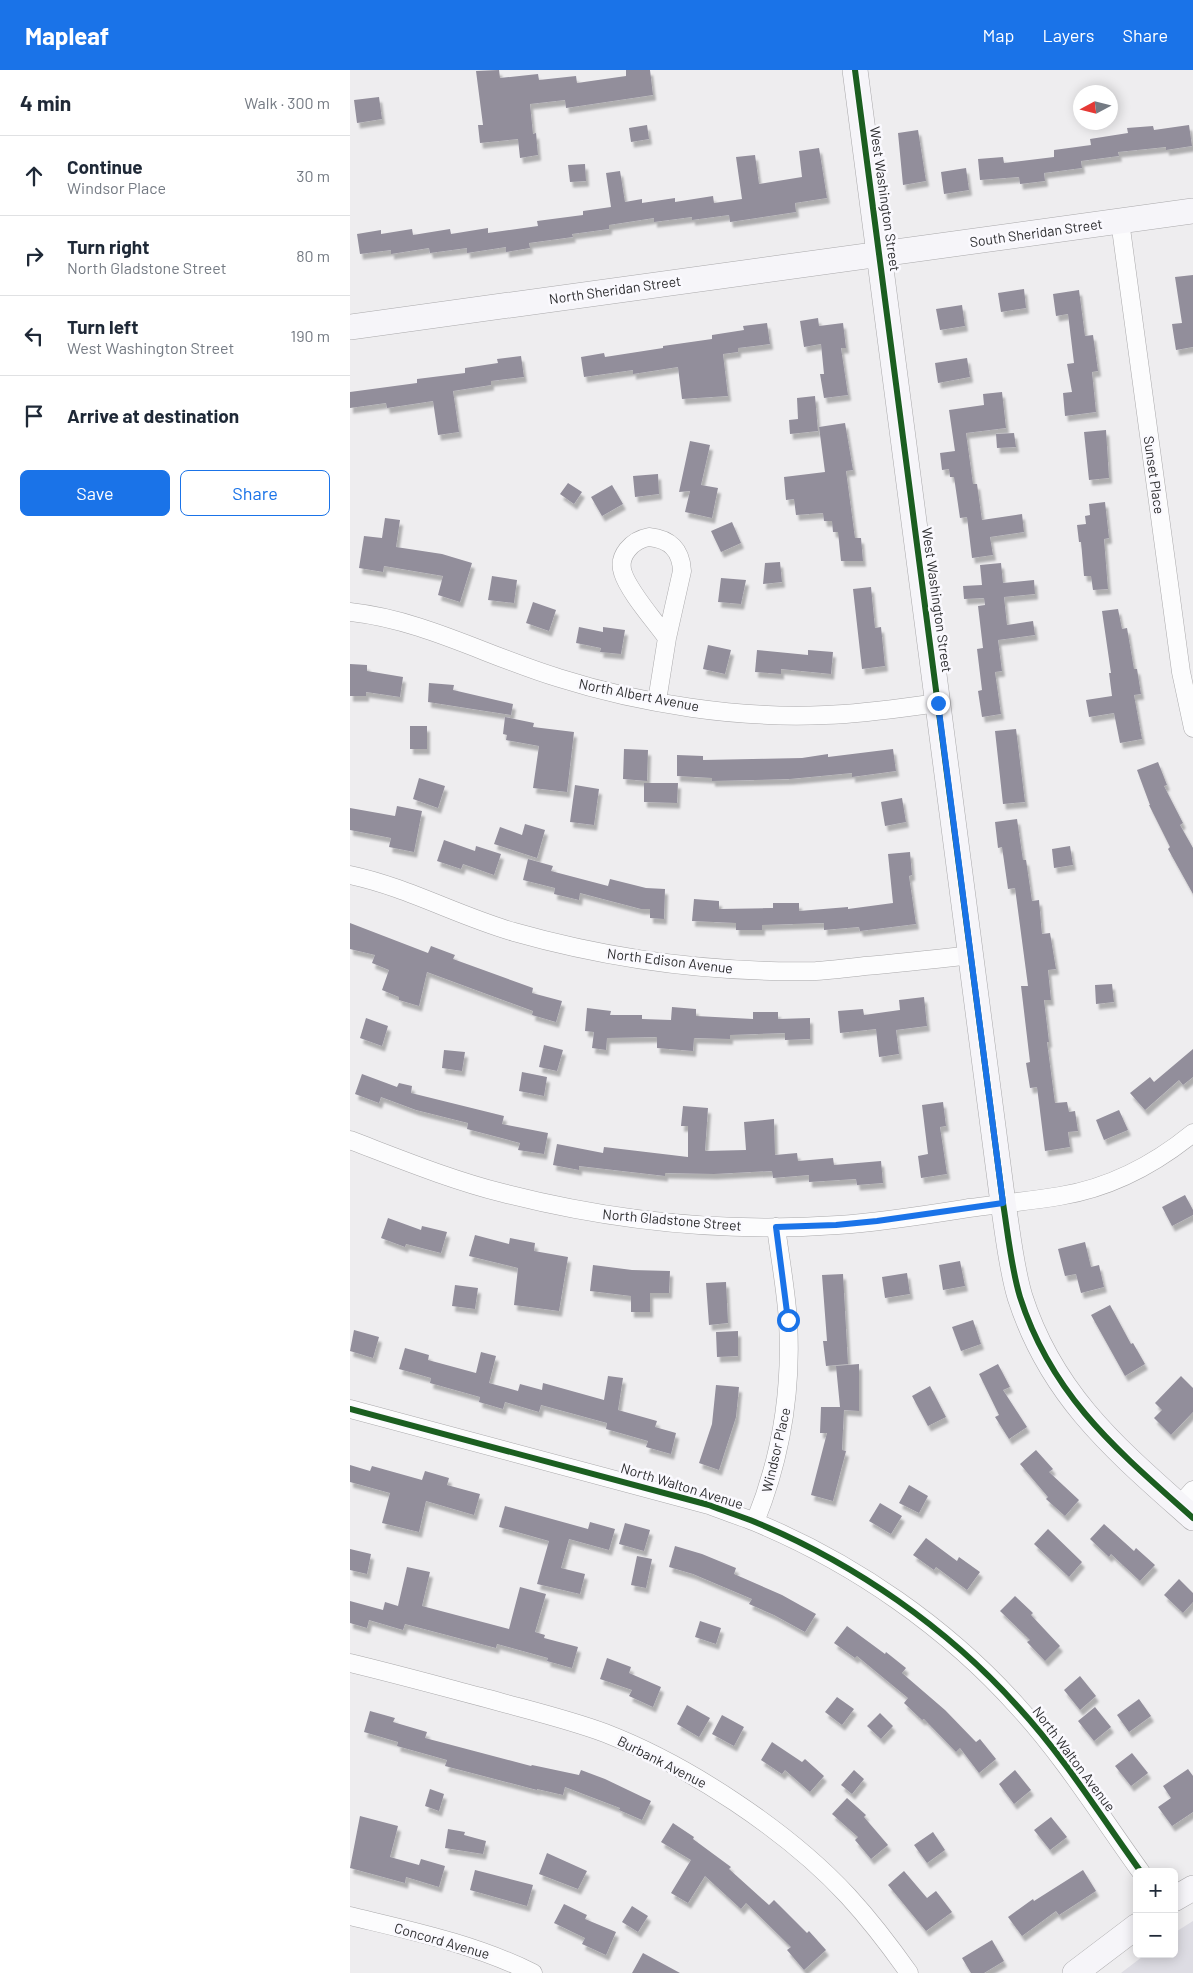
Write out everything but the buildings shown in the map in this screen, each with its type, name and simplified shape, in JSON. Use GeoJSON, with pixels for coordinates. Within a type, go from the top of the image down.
{"type":"FeatureCollection","features":[{"type":"Feature","properties":{"kind":"street","name":"West Washington Street"},"geometry":{"type":"LineString","coordinates":[[855,70],[1003,1203],[1010,1251],[1020,1296],[1034,1334],[1056,1376],[1079,1408],[1106,1438],[1188,1505]]}},
{"type":"Feature","properties":{"kind":"street","name":"South Sheridan Street"},"geometry":{"type":"LineString","coordinates":[[880,254],[1193,211]]}},
{"type":"Feature","properties":{"kind":"street","name":"Sunset Place"},"geometry":{"type":"LineString","coordinates":[[1120,221],[1181,672],[1193,728]]}},
{"type":"Feature","properties":{"kind":"street","name":"North Sheridan Street"},"geometry":{"type":"LineString","coordinates":[[350,327],[880,254]]}},
{"type":"Feature","properties":{"kind":"street"},"geometry":{"type":"LineString","coordinates":[[657,701],[667,638],[682,571],[682,560],[677,550],[670,543],[659,538],[643,538],[634,542],[627,550],[622,561],[622,572],[627,584],[667,638]]}},
{"type":"Feature","properties":{"kind":"street","name":"North Albert Avenue"},"geometry":{"type":"LineString","coordinates":[[350,612],[374,614],[426,628],[559,678],[601,690],[657,701],[730,712],[782,716],[868,712],[938,703]]}},
{"type":"Feature","properties":{"kind":"street","name":"North Edison Avenue"},"geometry":{"type":"LineString","coordinates":[[350,876],[399,888],[481,921],[515,932],[646,961],[735,970],[818,971],[970,954]]}},
{"type":"Feature","properties":{"kind":"street","name":"North Gladstone Street"},"geometry":{"type":"LineString","coordinates":[[350,1140],[427,1169],[503,1193],[594,1213],[701,1226],[776,1227],[836,1225],[877,1221],[1062,1196],[1106,1184],[1138,1170],[1170,1152],[1193,1133]]}},
{"type":"Feature","properties":{"kind":"street","name":"Windsor Place"},"geometry":{"type":"LineString","coordinates":[[755,1522],[763,1503],[779,1448],[787,1406],[788,1320],[776,1227]]}},
{"type":"Feature","properties":{"kind":"street","name":"North Walton Avenue"},"geometry":{"type":"LineString","coordinates":[[350,1409],[667,1493],[755,1522],[862,1576],[930,1624],[974,1662],[1019,1707],[1043,1736],[1138,1868]]}},
{"type":"Feature","properties":{"kind":"street","name":"Burbank Avenue"},"geometry":{"type":"LineString","coordinates":[[350,1663],[560,1718],[606,1734],[652,1754],[692,1775],[774,1830],[816,1865],[847,1895],[883,1937],[909,1973]]}},
{"type":"Feature","properties":{"kind":"street"},"geometry":{"type":"LineString","coordinates":[[1178,1897],[1193,1888]]}},
{"type":"Feature","properties":{"kind":"street","name":"Concord Avenue"},"geometry":{"type":"LineString","coordinates":[[350,1916],[472,1948],[504,1959],[532,1973]]}},
{"type":"Feature","properties":{"kind":"street"},"geometry":{"type":"LineString","coordinates":[[1075,1973],[1133,1929]]}},
{"type":"Feature","properties":{"kind":"shaded area"},"geometry":{"type":"Polygon","coordinates":[[[1193,1921],[1193,1973],[1121,1973],[1141,1958],[1178,1958],[1178,1930],[1193,1921]]]}},
{"type":"Feature","properties":{"kind":"cycle path"},"geometry":{"type":"LineString","coordinates":[[855,70],[1003,1203],[1017,1286],[1034,1332],[1050,1364],[1069,1393],[1090,1420],[1114,1445],[1193,1518]]}},
{"type":"Feature","properties":{"kind":"cycle path"},"geometry":{"type":"LineString","coordinates":[[350,1409],[709,1505],[792,1538],[828,1557],[898,1600],[962,1651],[991,1679],[1052,1747],[1138,1868]]}},
{"type":"Feature","properties":{"kind":"route"},"geometry":{"type":"LineString","coordinates":[[788,1320],[776,1227],[836,1225],[877,1221],[1003,1203],[938,703]]}}]}
